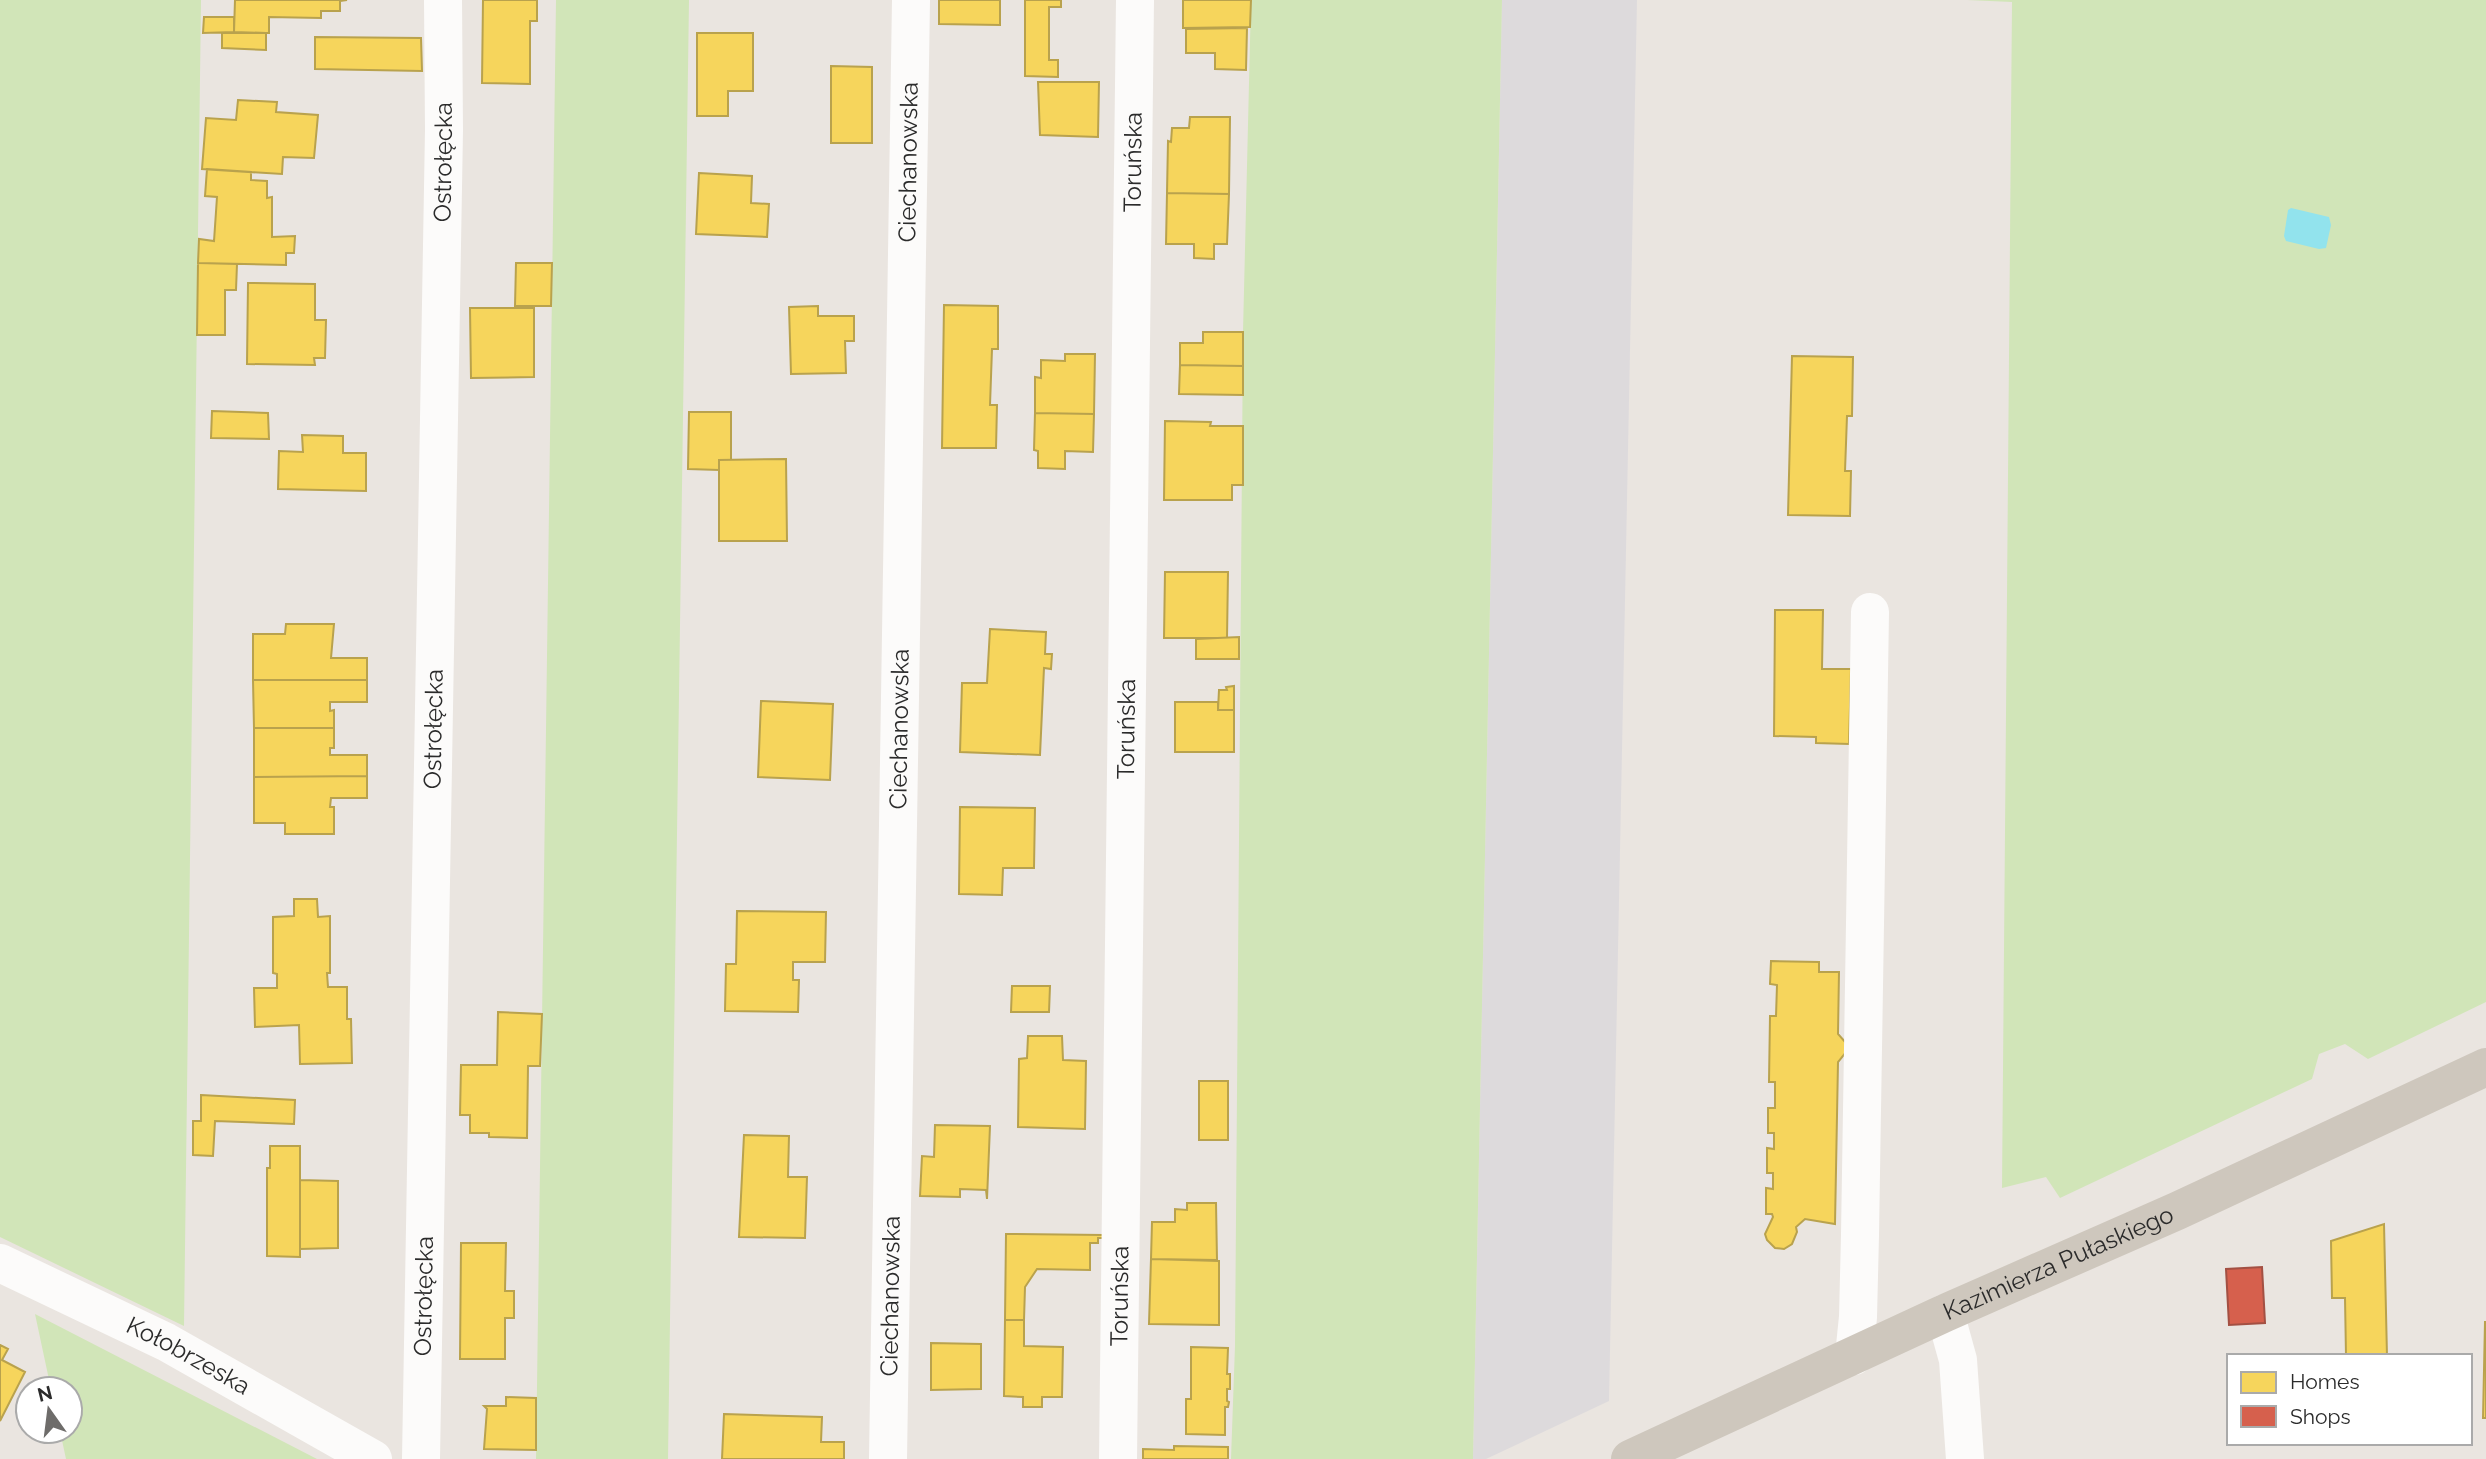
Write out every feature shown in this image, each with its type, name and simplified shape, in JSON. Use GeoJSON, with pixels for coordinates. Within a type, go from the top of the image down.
{"type":"FeatureCollection","features":[{"type":"Feature","properties":{"kind":"main road","name":"Kazimierza Pułaskiego"},"geometry":{"type":"LineString","coordinates":[[1630,1459],[1945,1312],[2177,1211],[2486,1067]]}},
{"type":"Feature","properties":{"kind":"street","name":"Ostrołęcka"},"geometry":{"type":"LineString","coordinates":[[421,1459],[444,131],[443,0]]}},
{"type":"Feature","properties":{"kind":"street","name":"Ciechanowska"},"geometry":{"type":"LineString","coordinates":[[888,1459],[911,0]]}},
{"type":"Feature","properties":{"kind":"street","name":"Toruńska"},"geometry":{"type":"LineString","coordinates":[[1118,1459],[1135,0]]}},
{"type":"Feature","properties":{"kind":"street"},"geometry":{"type":"LineString","coordinates":[[1854,1356],[1860,1235],[1870,612]]}},
{"type":"Feature","properties":{"kind":"street","name":"Kołobrzeska"},"geometry":{"type":"LineString","coordinates":[[0,1263],[166,1342],[373,1459]]}},
{"type":"Feature","properties":{"kind":"street"},"geometry":{"type":"LineString","coordinates":[[1945,1312],[1958,1360],[1965,1459]]}},
{"type":"Feature","properties":{"kind":"shaded area"},"geometry":{"type":"Polygon","coordinates":[[[1502,0],[1637,0],[1609,1401],[1486,1459],[1473,1459],[1502,0]]]}},
{"type":"Feature","properties":{"kind":"green space"},"geometry":{"type":"Polygon","coordinates":[[[0,0],[201,0],[184,1326],[0,1237],[0,0]]]}},
{"type":"Feature","properties":{"kind":"green space"},"geometry":{"type":"Polygon","coordinates":[[[556,0],[689,0],[668,1459],[536,1459],[556,0]]]}},
{"type":"Feature","properties":{"kind":"green space"},"geometry":{"type":"Polygon","coordinates":[[[1251,0],[1502,0],[1473,1459],[1231,1459],[1235,1346],[1243,332],[1251,0]]]}},
{"type":"Feature","properties":{"kind":"green space"},"geometry":{"type":"Polygon","coordinates":[[[1967,0],[2486,0],[2486,1002],[2368,1059],[2345,1044],[2319,1054],[2312,1079],[2060,1198],[2046,1177],[2002,1188],[2012,2],[1967,0]]]}},
{"type":"Feature","properties":{"kind":"green space"},"geometry":{"type":"Polygon","coordinates":[[[35,1314],[317,1459],[66,1459],[63,1445],[84,1445],[84,1375],[48,1375],[35,1314]]]}},
{"type":"Feature","properties":{"kind":"water"},"geometry":{"type":"Polygon","coordinates":[[[2291,208],[2329,217],[2331,225],[2326,248],[2319,249],[2286,241],[2284,236],[2288,210],[2291,208]]]}},
{"type":"Feature","properties":{"kind":"building: Homes"},"geometry":{"type":"Polygon","coordinates":[[[235,0],[347,0],[340,1],[340,11],[321,11],[321,18],[269,17],[269,33],[266,33],[234,32],[235,0]]]}},
{"type":"Feature","properties":{"kind":"building: Homes"},"geometry":{"type":"Polygon","coordinates":[[[483,0],[537,0],[537,21],[530,21],[530,84],[482,83],[483,0]]]}},
{"type":"Feature","properties":{"kind":"building: Homes"},"geometry":{"type":"Polygon","coordinates":[[[939,0],[1000,0],[1000,25],[939,24],[939,0]]]}},
{"type":"Feature","properties":{"kind":"building: Homes"},"geometry":{"type":"Polygon","coordinates":[[[1025,0],[1061,0],[1061,7],[1049,7],[1049,60],[1058,60],[1058,77],[1025,76],[1025,0]]]}},
{"type":"Feature","properties":{"kind":"building: Homes"},"geometry":{"type":"Polygon","coordinates":[[[1183,0],[1251,0],[1250,27],[1183,28],[1183,0]]]}},
{"type":"Feature","properties":{"kind":"building: Homes"},"geometry":{"type":"Polygon","coordinates":[[[204,17],[234,17],[234,32],[203,33],[204,17]]]}},
{"type":"Feature","properties":{"kind":"building: Homes"},"geometry":{"type":"Polygon","coordinates":[[[1247,28],[1246,70],[1215,69],[1215,53],[1186,53],[1186,29],[1247,28]]]}},
{"type":"Feature","properties":{"kind":"building: Homes"},"geometry":{"type":"Polygon","coordinates":[[[222,33],[266,33],[266,50],[222,48],[222,33]]]}},
{"type":"Feature","properties":{"kind":"building: Homes"},"geometry":{"type":"Polygon","coordinates":[[[697,33],[753,33],[753,91],[728,91],[728,116],[697,116],[697,33]]]}},
{"type":"Feature","properties":{"kind":"building: Homes"},"geometry":{"type":"Polygon","coordinates":[[[315,37],[421,38],[422,71],[315,69],[315,37]]]}},
{"type":"Feature","properties":{"kind":"building: Homes"},"geometry":{"type":"Polygon","coordinates":[[[831,66],[872,67],[872,143],[831,143],[831,66]]]}},
{"type":"Feature","properties":{"kind":"building: Homes"},"geometry":{"type":"Polygon","coordinates":[[[1038,82],[1099,82],[1098,137],[1040,135],[1038,82]]]}},
{"type":"Feature","properties":{"kind":"building: Homes"},"geometry":{"type":"Polygon","coordinates":[[[238,100],[277,102],[276,112],[318,115],[314,158],[283,157],[282,174],[202,169],[206,118],[236,120],[238,100]]]}},
{"type":"Feature","properties":{"kind":"building: Homes"},"geometry":{"type":"Polygon","coordinates":[[[1190,117],[1230,117],[1229,194],[1167,193],[1168,141],[1171,142],[1172,128],[1189,128],[1190,117]]]}},
{"type":"Feature","properties":{"kind":"building: Homes"},"geometry":{"type":"Polygon","coordinates":[[[207,169],[251,172],[251,180],[267,181],[267,198],[272,197],[272,237],[295,236],[294,253],[286,253],[286,265],[198,263],[199,239],[214,241],[217,197],[205,196],[207,169]]]}},
{"type":"Feature","properties":{"kind":"building: Homes"},"geometry":{"type":"Polygon","coordinates":[[[699,173],[752,176],[751,203],[769,204],[767,237],[696,234],[699,173]]]}},
{"type":"Feature","properties":{"kind":"building: Homes"},"geometry":{"type":"Polygon","coordinates":[[[1167,193],[1229,194],[1227,244],[1214,244],[1214,259],[1194,258],[1194,244],[1166,244],[1167,193]]]}},
{"type":"Feature","properties":{"kind":"building: Homes"},"geometry":{"type":"Polygon","coordinates":[[[198,263],[237,264],[236,290],[225,290],[225,335],[197,335],[198,263]]]}},
{"type":"Feature","properties":{"kind":"building: Homes"},"geometry":{"type":"Polygon","coordinates":[[[516,263],[552,263],[551,306],[515,306],[516,263]]]}},
{"type":"Feature","properties":{"kind":"building: Homes"},"geometry":{"type":"Polygon","coordinates":[[[248,283],[315,284],[315,320],[326,320],[325,358],[314,358],[315,365],[247,364],[248,283]]]}},
{"type":"Feature","properties":{"kind":"building: Homes"},"geometry":{"type":"Polygon","coordinates":[[[944,305],[998,306],[998,349],[992,349],[990,405],[997,405],[996,448],[942,448],[944,305]]]}},
{"type":"Feature","properties":{"kind":"building: Homes"},"geometry":{"type":"Polygon","coordinates":[[[818,306],[818,316],[854,316],[854,341],[845,341],[846,373],[791,374],[789,307],[818,306]]]}},
{"type":"Feature","properties":{"kind":"building: Homes"},"geometry":{"type":"Polygon","coordinates":[[[470,308],[534,308],[534,377],[471,378],[470,308]]]}},
{"type":"Feature","properties":{"kind":"building: Homes"},"geometry":{"type":"Polygon","coordinates":[[[1203,332],[1243,332],[1243,366],[1180,365],[1180,343],[1203,343],[1203,332]]]}},
{"type":"Feature","properties":{"kind":"building: Homes"},"geometry":{"type":"Polygon","coordinates":[[[1065,354],[1095,354],[1094,414],[1035,413],[1035,377],[1041,378],[1041,360],[1065,361],[1065,354]]]}},
{"type":"Feature","properties":{"kind":"building: Homes"},"geometry":{"type":"Polygon","coordinates":[[[1792,356],[1853,357],[1852,416],[1847,416],[1845,471],[1851,471],[1850,516],[1788,515],[1792,356]]]}},
{"type":"Feature","properties":{"kind":"building: Homes"},"geometry":{"type":"Polygon","coordinates":[[[1180,365],[1243,366],[1243,395],[1179,394],[1180,365]]]}},
{"type":"Feature","properties":{"kind":"building: Homes"},"geometry":{"type":"Polygon","coordinates":[[[212,411],[268,413],[269,439],[211,438],[212,411]]]}},
{"type":"Feature","properties":{"kind":"building: Homes"},"geometry":{"type":"Polygon","coordinates":[[[689,412],[731,412],[731,460],[719,460],[719,470],[688,469],[689,412]]]}},
{"type":"Feature","properties":{"kind":"building: Homes"},"geometry":{"type":"Polygon","coordinates":[[[1035,413],[1094,414],[1093,452],[1065,451],[1065,469],[1038,468],[1038,451],[1034,450],[1035,413]]]}},
{"type":"Feature","properties":{"kind":"building: Homes"},"geometry":{"type":"Polygon","coordinates":[[[1165,421],[1211,422],[1210,426],[1243,426],[1243,485],[1232,485],[1232,500],[1164,500],[1165,421]]]}},
{"type":"Feature","properties":{"kind":"building: Homes"},"geometry":{"type":"Polygon","coordinates":[[[302,435],[343,436],[343,453],[366,453],[366,491],[278,489],[279,451],[303,452],[302,435]]]}},
{"type":"Feature","properties":{"kind":"building: Homes"},"geometry":{"type":"Polygon","coordinates":[[[786,459],[787,541],[719,541],[719,460],[786,459]]]}},
{"type":"Feature","properties":{"kind":"building: Homes"},"geometry":{"type":"Polygon","coordinates":[[[1165,572],[1228,572],[1227,638],[1164,638],[1165,572]]]}},
{"type":"Feature","properties":{"kind":"building: Homes"},"geometry":{"type":"Polygon","coordinates":[[[1775,610],[1823,610],[1822,669],[1851,669],[1849,744],[1816,743],[1816,737],[1774,736],[1775,610]]]}},
{"type":"Feature","properties":{"kind":"building: Homes"},"geometry":{"type":"Polygon","coordinates":[[[286,624],[334,624],[331,658],[367,658],[367,680],[253,680],[253,634],[285,634],[286,624]]]}},
{"type":"Feature","properties":{"kind":"building: Homes"},"geometry":{"type":"Polygon","coordinates":[[[990,629],[1046,632],[1045,654],[1052,654],[1051,669],[1044,668],[1040,755],[960,752],[962,683],[987,683],[990,629]]]}},
{"type":"Feature","properties":{"kind":"building: Homes"},"geometry":{"type":"Polygon","coordinates":[[[1239,637],[1239,659],[1196,659],[1196,639],[1239,637]]]}},
{"type":"Feature","properties":{"kind":"building: Homes"},"geometry":{"type":"Polygon","coordinates":[[[253,680],[367,680],[367,702],[330,702],[330,711],[334,710],[334,728],[254,728],[253,680]]]}},
{"type":"Feature","properties":{"kind":"building: Homes"},"geometry":{"type":"Polygon","coordinates":[[[1234,686],[1234,710],[1218,710],[1219,690],[1234,686]]]}},
{"type":"Feature","properties":{"kind":"building: Homes"},"geometry":{"type":"Polygon","coordinates":[[[761,701],[833,704],[830,780],[758,777],[761,701]]]}},
{"type":"Feature","properties":{"kind":"building: Homes"},"geometry":{"type":"Polygon","coordinates":[[[1175,702],[1218,702],[1218,710],[1234,710],[1234,752],[1175,752],[1175,702]]]}},
{"type":"Feature","properties":{"kind":"building: Homes"},"geometry":{"type":"Polygon","coordinates":[[[254,728],[334,728],[334,748],[330,748],[330,755],[367,755],[367,776],[254,777],[254,728]]]}},
{"type":"Feature","properties":{"kind":"building: Homes"},"geometry":{"type":"Polygon","coordinates":[[[367,776],[367,798],[331,798],[330,807],[334,807],[334,834],[285,834],[285,823],[254,823],[254,777],[367,776]]]}},
{"type":"Feature","properties":{"kind":"building: Homes"},"geometry":{"type":"Polygon","coordinates":[[[960,807],[1035,808],[1034,868],[1003,868],[1002,895],[959,894],[960,807]]]}},
{"type":"Feature","properties":{"kind":"building: Homes"},"geometry":{"type":"Polygon","coordinates":[[[294,899],[317,899],[318,917],[330,916],[328,987],[347,987],[347,1019],[351,1019],[352,1063],[300,1064],[299,1025],[255,1027],[254,988],[277,988],[277,974],[273,973],[273,917],[294,916],[294,899]]]}},
{"type":"Feature","properties":{"kind":"building: Homes"},"geometry":{"type":"Polygon","coordinates":[[[737,911],[826,912],[825,962],[793,962],[793,980],[799,980],[798,1012],[725,1011],[726,964],[736,964],[737,911]]]}},
{"type":"Feature","properties":{"kind":"building: Homes"},"geometry":{"type":"Polygon","coordinates":[[[1771,961],[1819,962],[1819,972],[1839,972],[1838,1034],[1846,1043],[1847,1051],[1838,1062],[1835,1224],[1805,1219],[1796,1227],[1797,1232],[1792,1244],[1784,1249],[1775,1248],[1765,1234],[1773,1217],[1772,1214],[1766,1214],[1766,1188],[1773,1189],[1773,1173],[1767,1173],[1767,1148],[1774,1149],[1774,1133],[1768,1133],[1768,1108],[1775,1108],[1775,1082],[1769,1082],[1770,1016],[1776,1016],[1777,985],[1770,984],[1771,961]]]}},
{"type":"Feature","properties":{"kind":"building: Homes"},"geometry":{"type":"Polygon","coordinates":[[[1012,986],[1050,986],[1049,1012],[1011,1012],[1012,986]]]}},
{"type":"Feature","properties":{"kind":"building: Homes"},"geometry":{"type":"Polygon","coordinates":[[[498,1012],[542,1014],[540,1066],[528,1066],[527,1138],[489,1137],[489,1133],[470,1133],[470,1115],[460,1115],[461,1065],[497,1065],[498,1012]]]}},
{"type":"Feature","properties":{"kind":"building: Homes"},"geometry":{"type":"Polygon","coordinates":[[[1028,1036],[1062,1036],[1063,1060],[1086,1061],[1085,1129],[1018,1127],[1019,1059],[1027,1058],[1028,1036]]]}},
{"type":"Feature","properties":{"kind":"building: Homes"},"geometry":{"type":"Polygon","coordinates":[[[1199,1081],[1228,1081],[1228,1140],[1199,1140],[1199,1081]]]}},
{"type":"Feature","properties":{"kind":"building: Homes"},"geometry":{"type":"Polygon","coordinates":[[[201,1095],[295,1100],[294,1124],[215,1121],[213,1156],[193,1155],[193,1121],[201,1121],[201,1095]]]}},
{"type":"Feature","properties":{"kind":"building: Homes"},"geometry":{"type":"Polygon","coordinates":[[[935,1125],[990,1126],[987,1199],[986,1190],[960,1189],[960,1197],[920,1196],[922,1156],[934,1157],[935,1125]]]}},
{"type":"Feature","properties":{"kind":"building: Homes"},"geometry":{"type":"Polygon","coordinates":[[[744,1135],[789,1136],[788,1177],[807,1177],[805,1238],[739,1237],[744,1135]]]}},
{"type":"Feature","properties":{"kind":"building: Homes"},"geometry":{"type":"Polygon","coordinates":[[[270,1146],[300,1146],[300,1257],[267,1256],[267,1168],[270,1168],[270,1146]]]}},
{"type":"Feature","properties":{"kind":"building: Homes"},"geometry":{"type":"Polygon","coordinates":[[[300,1180],[338,1181],[338,1248],[300,1249],[300,1180]]]}},
{"type":"Feature","properties":{"kind":"building: Homes"},"geometry":{"type":"Polygon","coordinates":[[[1187,1203],[1216,1203],[1217,1260],[1151,1259],[1152,1222],[1175,1222],[1175,1209],[1187,1210],[1187,1203]]]}},
{"type":"Feature","properties":{"kind":"building: Homes"},"geometry":{"type":"Polygon","coordinates":[[[2384,1224],[2387,1354],[2346,1354],[2345,1298],[2332,1298],[2331,1241],[2384,1224]]]}},
{"type":"Feature","properties":{"kind":"building: Homes"},"geometry":{"type":"Polygon","coordinates":[[[1006,1234],[1103,1235],[1103,1238],[1098,1238],[1098,1243],[1090,1243],[1090,1270],[1037,1269],[1025,1287],[1024,1320],[1005,1320],[1006,1234]]]}},
{"type":"Feature","properties":{"kind":"building: Homes"},"geometry":{"type":"Polygon","coordinates":[[[461,1243],[506,1243],[505,1291],[514,1291],[514,1318],[505,1318],[505,1359],[460,1359],[461,1243]]]}},
{"type":"Feature","properties":{"kind":"building: Homes"},"geometry":{"type":"Polygon","coordinates":[[[1151,1259],[1219,1261],[1219,1325],[1149,1324],[1151,1259]]]}},
{"type":"Feature","properties":{"kind":"building: Homes"},"geometry":{"type":"Polygon","coordinates":[[[1005,1320],[1024,1320],[1024,1346],[1063,1347],[1062,1397],[1042,1397],[1042,1407],[1023,1407],[1023,1397],[1004,1396],[1005,1320]]]}},
{"type":"Feature","properties":{"kind":"building: Homes"},"geometry":{"type":"Polygon","coordinates":[[[2485,1322],[2486,1418],[2483,1418],[2485,1322]]]}},
{"type":"Feature","properties":{"kind":"building: Homes"},"geometry":{"type":"Polygon","coordinates":[[[931,1343],[981,1344],[981,1389],[931,1390],[931,1343]]]}},
{"type":"Feature","properties":{"kind":"building: Homes"},"geometry":{"type":"Polygon","coordinates":[[[0,1345],[8,1349],[2,1360],[25,1372],[23,1375],[14,1375],[14,1394],[0,1421],[0,1345]]]}},
{"type":"Feature","properties":{"kind":"building: Homes"},"geometry":{"type":"Polygon","coordinates":[[[1191,1347],[1228,1348],[1227,1374],[1230,1374],[1230,1389],[1227,1389],[1228,1407],[1225,1407],[1225,1435],[1186,1434],[1186,1399],[1191,1399],[1191,1347]]]}},
{"type":"Feature","properties":{"kind":"building: Homes"},"geometry":{"type":"Polygon","coordinates":[[[506,1397],[536,1398],[536,1450],[484,1449],[487,1409],[484,1406],[506,1406],[506,1397]]]}},
{"type":"Feature","properties":{"kind":"building: Homes"},"geometry":{"type":"Polygon","coordinates":[[[724,1414],[822,1417],[821,1442],[844,1442],[844,1459],[722,1459],[724,1414]]]}},
{"type":"Feature","properties":{"kind":"building: Homes"},"geometry":{"type":"Polygon","coordinates":[[[1174,1446],[1228,1447],[1228,1459],[1143,1459],[1143,1449],[1174,1450],[1174,1446]]]}},
{"type":"Feature","properties":{"kind":"building: Shops"},"geometry":{"type":"Polygon","coordinates":[[[2262,1267],[2265,1323],[2229,1325],[2226,1269],[2262,1267]]]}}]}
